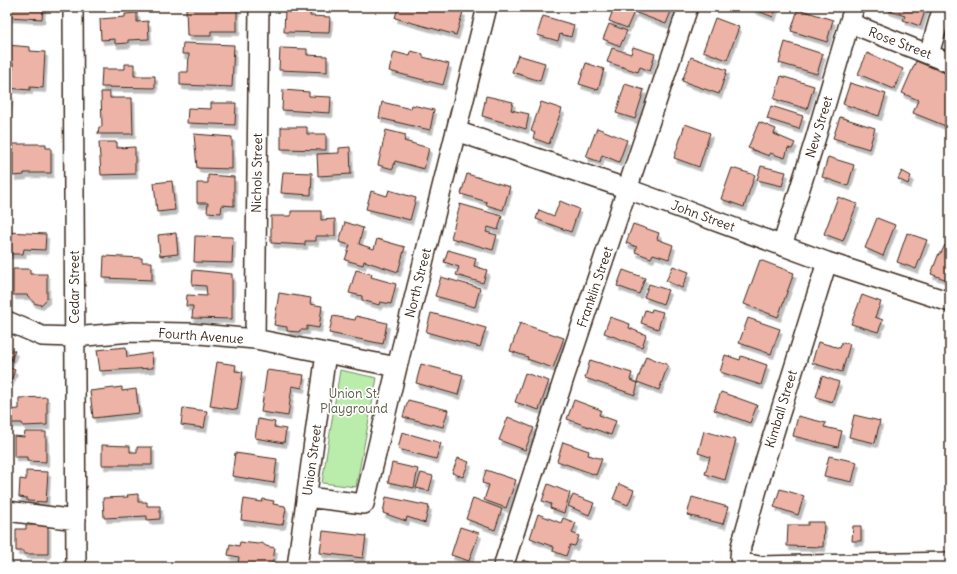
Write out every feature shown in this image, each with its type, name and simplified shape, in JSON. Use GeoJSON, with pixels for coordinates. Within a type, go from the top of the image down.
{"type":"FeatureCollection","features":[{"type":"Feature","properties":{"kind":"street","name":"Cedar Street"},"geometry":{"type":"LineString","coordinates":[[73,7],[76,567]]}},
{"type":"Feature","properties":{"kind":"street","name":"Nichols Street"},"geometry":{"type":"LineString","coordinates":[[255,339],[258,7]]}},
{"type":"Feature","properties":{"kind":"street","name":"North Street"},"geometry":{"type":"LineString","coordinates":[[307,497],[364,504],[487,7]]}},
{"type":"Feature","properties":{"kind":"street","name":"Franklin Street"},"geometry":{"type":"LineString","coordinates":[[503,567],[563,381],[688,7]]}},
{"type":"Feature","properties":{"kind":"street"},"geometry":{"type":"LineString","coordinates":[[929,54],[943,7]]}},
{"type":"Feature","properties":{"kind":"street","name":"Rose Street"},"geometry":{"type":"LineString","coordinates":[[852,15],[950,63]]}},
{"type":"Feature","properties":{"kind":"street","name":"New Street"},"geometry":{"type":"LineString","coordinates":[[782,246],[852,15]]}},
{"type":"Feature","properties":{"kind":"street","name":"John Street"},"geometry":{"type":"LineString","coordinates":[[456,131],[628,189],[827,262],[950,302]]}},
{"type":"Feature","properties":{"kind":"street","name":"Kimball Street"},"geometry":{"type":"LineString","coordinates":[[827,262],[766,458],[741,546],[740,558],[744,563],[760,566],[950,562]]}},
{"type":"Feature","properties":{"kind":"street","name":"Fourth Avenue"},"geometry":{"type":"LineString","coordinates":[[7,321],[42,336],[74,337],[132,332],[188,332],[255,339],[397,367]]}},
{"type":"Feature","properties":{"kind":"street","name":"Union Street"},"geometry":{"type":"LineString","coordinates":[[297,567],[326,353]]}},
{"type":"Feature","properties":{"kind":"street"},"geometry":{"type":"LineString","coordinates":[[7,511],[76,520]]}},
{"type":"Feature","properties":{"kind":"green space","name":"Union St. Playground"},"geometry":{"type":"Polygon","coordinates":[[[340,370],[377,378],[356,487],[322,483],[340,370]]]}},
{"type":"Feature","properties":{"kind":"building"},"geometry":{"type":"Polygon","coordinates":[[[7,7],[43,7],[42,19],[7,17],[7,7]]]}},
{"type":"Feature","properties":{"kind":"building"},"geometry":{"type":"Polygon","coordinates":[[[186,7],[237,7],[237,31],[211,31],[211,36],[187,36],[186,7]]]}},
{"type":"Feature","properties":{"kind":"building"},"geometry":{"type":"Polygon","coordinates":[[[398,7],[423,7],[432,10],[433,7],[446,7],[463,12],[456,35],[395,18],[398,7]]]}},
{"type":"Feature","properties":{"kind":"building"},"geometry":{"type":"Polygon","coordinates":[[[614,7],[622,7],[634,12],[627,28],[609,21],[614,7]]]}},
{"type":"Feature","properties":{"kind":"building"},"geometry":{"type":"Polygon","coordinates":[[[636,7],[668,7],[672,9],[666,24],[634,12],[636,7]]]}},
{"type":"Feature","properties":{"kind":"building"},"geometry":{"type":"Polygon","coordinates":[[[753,7],[776,7],[773,17],[753,9],[753,7]]]}},
{"type":"Feature","properties":{"kind":"building"},"geometry":{"type":"Polygon","coordinates":[[[887,7],[926,8],[920,26],[903,20],[905,16],[887,10],[887,7]]]}},
{"type":"Feature","properties":{"kind":"building"},"geometry":{"type":"Polygon","coordinates":[[[285,9],[310,9],[310,16],[330,17],[329,33],[284,32],[285,9]]]}},
{"type":"Feature","properties":{"kind":"building"},"geometry":{"type":"Polygon","coordinates":[[[798,9],[833,20],[827,42],[791,31],[798,9]]]}},
{"type":"Feature","properties":{"kind":"building"},"geometry":{"type":"Polygon","coordinates":[[[137,13],[137,22],[148,21],[149,39],[128,40],[128,43],[115,44],[115,39],[101,40],[100,19],[125,17],[125,14],[137,13]]]}},
{"type":"Feature","properties":{"kind":"building"},"geometry":{"type":"Polygon","coordinates":[[[543,16],[574,25],[571,37],[560,34],[558,41],[537,35],[543,16]]]}},
{"type":"Feature","properties":{"kind":"building"},"geometry":{"type":"Polygon","coordinates":[[[950,17],[950,37],[943,35],[950,17]]]}},
{"type":"Feature","properties":{"kind":"building"},"geometry":{"type":"Polygon","coordinates":[[[715,18],[739,27],[727,60],[703,51],[715,18]]]}},
{"type":"Feature","properties":{"kind":"building"},"geometry":{"type":"Polygon","coordinates":[[[609,24],[627,31],[620,46],[603,39],[609,24]]]}},
{"type":"Feature","properties":{"kind":"building"},"geometry":{"type":"Polygon","coordinates":[[[785,42],[823,54],[817,74],[779,63],[785,42]]]}},
{"type":"Feature","properties":{"kind":"building"},"geometry":{"type":"Polygon","coordinates":[[[183,43],[234,45],[232,87],[180,85],[180,72],[188,72],[189,54],[182,54],[183,43]]]}},
{"type":"Feature","properties":{"kind":"building"},"geometry":{"type":"Polygon","coordinates":[[[7,45],[30,47],[30,51],[45,52],[43,88],[30,87],[30,90],[7,88],[7,70],[13,70],[13,63],[7,63],[7,45]]]}},
{"type":"Feature","properties":{"kind":"building"},"geometry":{"type":"Polygon","coordinates":[[[633,47],[655,54],[650,71],[640,67],[638,72],[607,62],[612,48],[631,54],[633,47]]]}},
{"type":"Feature","properties":{"kind":"building"},"geometry":{"type":"Polygon","coordinates":[[[280,48],[307,49],[307,55],[327,56],[327,72],[279,70],[280,48]]]}},
{"type":"Feature","properties":{"kind":"building"},"geometry":{"type":"Polygon","coordinates":[[[411,51],[423,54],[423,57],[449,64],[443,85],[389,71],[394,52],[410,56],[411,51]]]}},
{"type":"Feature","properties":{"kind":"building"},"geometry":{"type":"Polygon","coordinates":[[[867,53],[903,69],[894,89],[858,74],[867,53]]]}},
{"type":"Feature","properties":{"kind":"building"},"geometry":{"type":"Polygon","coordinates":[[[518,55],[545,63],[540,81],[512,72],[518,55]]]}},
{"type":"Feature","properties":{"kind":"building"},"geometry":{"type":"Polygon","coordinates":[[[691,57],[727,70],[719,94],[682,81],[691,57]]]}},
{"type":"Feature","properties":{"kind":"building"},"geometry":{"type":"Polygon","coordinates":[[[916,61],[950,75],[950,122],[948,127],[913,113],[918,100],[902,93],[916,61]]]}},
{"type":"Feature","properties":{"kind":"building"},"geometry":{"type":"Polygon","coordinates":[[[586,63],[604,69],[598,90],[579,84],[586,63]]]}},
{"type":"Feature","properties":{"kind":"building"},"geometry":{"type":"Polygon","coordinates":[[[125,64],[134,64],[134,76],[155,76],[155,88],[101,87],[102,69],[125,69],[125,64]]]}},
{"type":"Feature","properties":{"kind":"building"},"geometry":{"type":"Polygon","coordinates":[[[781,76],[814,86],[807,109],[774,99],[781,76]]]}},
{"type":"Feature","properties":{"kind":"building"},"geometry":{"type":"Polygon","coordinates":[[[850,83],[886,94],[879,116],[843,104],[850,83]]]}},
{"type":"Feature","properties":{"kind":"building"},"geometry":{"type":"Polygon","coordinates":[[[625,84],[644,90],[635,119],[616,113],[625,84]]]}},
{"type":"Feature","properties":{"kind":"building"},"geometry":{"type":"Polygon","coordinates":[[[283,90],[309,92],[309,96],[331,97],[330,113],[282,110],[283,90]]]}},
{"type":"Feature","properties":{"kind":"building"},"geometry":{"type":"Polygon","coordinates":[[[101,92],[110,92],[110,98],[132,98],[133,134],[98,134],[99,127],[102,127],[101,92]]]}},
{"type":"Feature","properties":{"kind":"building"},"geometry":{"type":"Polygon","coordinates":[[[7,93],[11,94],[9,107],[7,107],[7,93]]]}},
{"type":"Feature","properties":{"kind":"building"},"geometry":{"type":"Polygon","coordinates":[[[486,96],[513,102],[511,110],[529,114],[526,129],[482,116],[486,96]]]}},
{"type":"Feature","properties":{"kind":"building"},"geometry":{"type":"Polygon","coordinates":[[[382,102],[411,109],[412,105],[434,110],[430,130],[379,118],[382,102]]]}},
{"type":"Feature","properties":{"kind":"building"},"geometry":{"type":"Polygon","coordinates":[[[541,102],[562,109],[549,144],[533,138],[535,133],[531,131],[541,102]]]}},
{"type":"Feature","properties":{"kind":"building"},"geometry":{"type":"Polygon","coordinates":[[[211,103],[236,103],[235,125],[187,123],[188,108],[211,109],[211,103]]]}},
{"type":"Feature","properties":{"kind":"building"},"geometry":{"type":"Polygon","coordinates":[[[771,106],[803,116],[799,129],[767,119],[771,106]]]}},
{"type":"Feature","properties":{"kind":"building"},"geometry":{"type":"Polygon","coordinates":[[[840,117],[875,128],[869,149],[833,138],[840,117]]]}},
{"type":"Feature","properties":{"kind":"building"},"geometry":{"type":"Polygon","coordinates":[[[759,122],[776,129],[774,134],[795,143],[792,149],[788,148],[785,158],[770,153],[769,156],[748,148],[759,122]]]}},
{"type":"Feature","properties":{"kind":"building"},"geometry":{"type":"Polygon","coordinates":[[[685,124],[710,133],[699,167],[674,158],[685,124]]]}},
{"type":"Feature","properties":{"kind":"building"},"geometry":{"type":"Polygon","coordinates":[[[281,127],[307,127],[307,134],[326,134],[326,150],[281,149],[281,127]]]}},
{"type":"Feature","properties":{"kind":"building"},"geometry":{"type":"Polygon","coordinates":[[[597,128],[627,140],[619,162],[602,155],[600,162],[586,157],[597,128]]]}},
{"type":"Feature","properties":{"kind":"building"},"geometry":{"type":"Polygon","coordinates":[[[386,130],[406,135],[404,141],[429,148],[424,169],[395,161],[393,169],[378,165],[386,130]]]}},
{"type":"Feature","properties":{"kind":"building"},"geometry":{"type":"Polygon","coordinates":[[[194,134],[232,137],[232,169],[197,168],[194,134]]]}},
{"type":"Feature","properties":{"kind":"building"},"geometry":{"type":"Polygon","coordinates":[[[99,142],[117,142],[117,148],[135,147],[135,174],[101,175],[99,142]]]}},
{"type":"Feature","properties":{"kind":"building"},"geometry":{"type":"Polygon","coordinates":[[[13,144],[46,144],[46,148],[51,148],[51,173],[24,173],[24,175],[13,176],[13,144]]]}},
{"type":"Feature","properties":{"kind":"building"},"geometry":{"type":"Polygon","coordinates":[[[350,147],[351,174],[318,176],[317,154],[339,153],[339,148],[350,147]]]}},
{"type":"Feature","properties":{"kind":"building"},"geometry":{"type":"Polygon","coordinates":[[[828,157],[854,165],[848,186],[822,177],[828,157]]]}},
{"type":"Feature","properties":{"kind":"building"},"geometry":{"type":"Polygon","coordinates":[[[761,166],[786,172],[782,186],[757,180],[761,166]]]}},
{"type":"Feature","properties":{"kind":"building"},"geometry":{"type":"Polygon","coordinates":[[[732,168],[755,175],[744,207],[721,199],[732,168]]]}},
{"type":"Feature","properties":{"kind":"building"},"geometry":{"type":"Polygon","coordinates":[[[902,171],[911,176],[908,184],[898,179],[902,171]]]}},
{"type":"Feature","properties":{"kind":"building"},"geometry":{"type":"Polygon","coordinates":[[[283,172],[312,173],[311,195],[281,193],[283,172]]]}},
{"type":"Feature","properties":{"kind":"building"},"geometry":{"type":"Polygon","coordinates":[[[467,174],[510,187],[503,210],[486,205],[487,202],[461,194],[467,174]]]}},
{"type":"Feature","properties":{"kind":"building"},"geometry":{"type":"Polygon","coordinates":[[[208,175],[234,177],[234,206],[222,205],[221,213],[207,212],[208,203],[197,203],[197,183],[208,183],[208,175]]]}},
{"type":"Feature","properties":{"kind":"building"},"geometry":{"type":"Polygon","coordinates":[[[172,181],[175,210],[157,212],[154,183],[172,181]]]}},
{"type":"Feature","properties":{"kind":"building"},"geometry":{"type":"Polygon","coordinates":[[[389,190],[416,198],[410,220],[366,209],[371,191],[387,196],[389,190]]]}},
{"type":"Feature","properties":{"kind":"building"},"geometry":{"type":"Polygon","coordinates":[[[838,197],[857,204],[843,241],[824,234],[838,197]]]}},
{"type":"Feature","properties":{"kind":"building"},"geometry":{"type":"Polygon","coordinates":[[[560,201],[579,209],[571,232],[536,219],[539,210],[554,216],[560,201]]]}},
{"type":"Feature","properties":{"kind":"building"},"geometry":{"type":"Polygon","coordinates":[[[460,204],[502,216],[498,230],[488,227],[486,232],[497,235],[493,250],[451,238],[460,204]]]}},
{"type":"Feature","properties":{"kind":"building"},"geometry":{"type":"Polygon","coordinates":[[[291,211],[321,211],[321,220],[335,219],[335,236],[316,236],[316,241],[305,241],[305,245],[271,243],[271,216],[291,216],[291,211]]]}},
{"type":"Feature","properties":{"kind":"building"},"geometry":{"type":"Polygon","coordinates":[[[877,218],[895,225],[883,256],[865,248],[877,218]]]}},
{"type":"Feature","properties":{"kind":"building"},"geometry":{"type":"Polygon","coordinates":[[[345,222],[363,228],[359,244],[374,249],[377,239],[405,247],[398,272],[364,261],[363,265],[345,260],[350,245],[339,242],[345,222]]]}},
{"type":"Feature","properties":{"kind":"building"},"geometry":{"type":"Polygon","coordinates":[[[633,224],[659,233],[657,239],[673,245],[669,259],[653,254],[651,258],[635,252],[637,247],[626,243],[633,224]]]}},
{"type":"Feature","properties":{"kind":"building"},"geometry":{"type":"Polygon","coordinates":[[[7,232],[46,234],[45,250],[24,249],[23,254],[7,254],[7,232]]]}},
{"type":"Feature","properties":{"kind":"building"},"geometry":{"type":"Polygon","coordinates":[[[176,233],[178,254],[160,256],[158,235],[176,233]]]}},
{"type":"Feature","properties":{"kind":"building"},"geometry":{"type":"Polygon","coordinates":[[[907,233],[927,240],[916,269],[897,262],[907,233]]]}},
{"type":"Feature","properties":{"kind":"building"},"geometry":{"type":"Polygon","coordinates":[[[195,236],[233,237],[232,263],[194,262],[195,236]]]}},
{"type":"Feature","properties":{"kind":"building"},"geometry":{"type":"Polygon","coordinates":[[[945,245],[950,248],[950,272],[947,280],[931,274],[939,253],[941,253],[945,245]]]}},
{"type":"Feature","properties":{"kind":"building"},"geometry":{"type":"Polygon","coordinates":[[[448,250],[476,258],[474,266],[487,270],[483,283],[456,275],[459,267],[444,262],[448,250]]]}},
{"type":"Feature","properties":{"kind":"building"},"geometry":{"type":"Polygon","coordinates":[[[104,256],[142,258],[142,262],[152,262],[152,280],[103,278],[104,256]]]}},
{"type":"Feature","properties":{"kind":"building"},"geometry":{"type":"Polygon","coordinates":[[[760,260],[794,273],[778,317],[744,304],[760,260]]]}},
{"type":"Feature","properties":{"kind":"building"},"geometry":{"type":"Polygon","coordinates":[[[673,266],[689,272],[682,288],[666,281],[673,266]]]}},
{"type":"Feature","properties":{"kind":"building"},"geometry":{"type":"Polygon","coordinates":[[[13,269],[30,269],[30,274],[47,274],[47,299],[41,305],[34,303],[27,295],[13,295],[13,269]]]}},
{"type":"Feature","properties":{"kind":"building"},"geometry":{"type":"Polygon","coordinates":[[[193,270],[232,274],[232,319],[192,318],[193,306],[186,306],[187,295],[207,296],[206,286],[192,285],[193,270]]]}},
{"type":"Feature","properties":{"kind":"building"},"geometry":{"type":"Polygon","coordinates":[[[356,270],[372,274],[371,277],[396,284],[391,304],[380,302],[379,305],[362,300],[362,296],[349,293],[356,270]]]}},
{"type":"Feature","properties":{"kind":"building"},"geometry":{"type":"Polygon","coordinates":[[[623,270],[645,278],[639,294],[617,286],[623,270]]]}},
{"type":"Feature","properties":{"kind":"building"},"geometry":{"type":"Polygon","coordinates":[[[441,277],[480,288],[475,307],[435,296],[441,277]]]}},
{"type":"Feature","properties":{"kind":"building"},"geometry":{"type":"Polygon","coordinates":[[[649,284],[668,290],[663,304],[644,297],[649,284]]]}},
{"type":"Feature","properties":{"kind":"building"},"geometry":{"type":"Polygon","coordinates":[[[279,293],[311,298],[310,304],[322,306],[319,328],[307,326],[307,330],[300,330],[299,332],[287,331],[287,327],[274,325],[279,293]]]}},
{"type":"Feature","properties":{"kind":"building"},"geometry":{"type":"Polygon","coordinates":[[[862,295],[881,302],[875,317],[883,320],[878,332],[851,324],[862,295]]]}},
{"type":"Feature","properties":{"kind":"building"},"geometry":{"type":"Polygon","coordinates":[[[652,309],[663,312],[658,329],[641,323],[645,310],[651,312],[652,309]]]}},
{"type":"Feature","properties":{"kind":"building"},"geometry":{"type":"Polygon","coordinates":[[[431,313],[486,328],[480,347],[426,332],[431,313]]]}},
{"type":"Feature","properties":{"kind":"building"},"geometry":{"type":"Polygon","coordinates":[[[333,316],[355,320],[356,316],[387,323],[383,344],[329,333],[333,316]]]}},
{"type":"Feature","properties":{"kind":"building"},"geometry":{"type":"Polygon","coordinates":[[[610,317],[630,324],[629,328],[646,335],[642,347],[604,333],[610,317]]]}},
{"type":"Feature","properties":{"kind":"building"},"geometry":{"type":"Polygon","coordinates":[[[748,318],[780,329],[771,354],[739,343],[748,318]]]}},
{"type":"Feature","properties":{"kind":"building"},"geometry":{"type":"Polygon","coordinates":[[[520,323],[564,338],[553,368],[510,351],[520,323]]]}},
{"type":"Feature","properties":{"kind":"building"},"geometry":{"type":"Polygon","coordinates":[[[818,342],[840,348],[842,342],[850,344],[842,372],[812,363],[818,342]]]}},
{"type":"Feature","properties":{"kind":"building"},"geometry":{"type":"Polygon","coordinates":[[[7,347],[15,351],[8,367],[15,370],[10,383],[7,382],[7,347]]]}},
{"type":"Feature","properties":{"kind":"building"},"geometry":{"type":"Polygon","coordinates":[[[126,347],[127,357],[152,353],[153,368],[100,371],[97,350],[126,347]]]}},
{"type":"Feature","properties":{"kind":"building"},"geometry":{"type":"Polygon","coordinates":[[[725,355],[740,360],[741,356],[767,365],[761,385],[720,372],[725,355]]]}},
{"type":"Feature","properties":{"kind":"building"},"geometry":{"type":"Polygon","coordinates":[[[646,356],[668,365],[659,390],[637,382],[646,356]]]}},
{"type":"Feature","properties":{"kind":"building"},"geometry":{"type":"Polygon","coordinates":[[[590,360],[632,373],[630,380],[638,383],[635,395],[585,378],[590,360]]]}},
{"type":"Feature","properties":{"kind":"building"},"geometry":{"type":"Polygon","coordinates":[[[217,362],[236,365],[235,371],[243,372],[237,410],[210,406],[217,362]]]}},
{"type":"Feature","properties":{"kind":"building"},"geometry":{"type":"Polygon","coordinates":[[[421,364],[463,375],[458,395],[416,383],[421,364]]]}},
{"type":"Feature","properties":{"kind":"building"},"geometry":{"type":"Polygon","coordinates":[[[267,370],[304,375],[302,388],[292,386],[288,416],[261,412],[267,370]]]}},
{"type":"Feature","properties":{"kind":"building"},"geometry":{"type":"Polygon","coordinates":[[[525,373],[549,381],[539,410],[515,402],[525,373]]]}},
{"type":"Feature","properties":{"kind":"building"},"geometry":{"type":"Polygon","coordinates":[[[822,376],[839,382],[832,402],[816,397],[822,376]]]}},
{"type":"Feature","properties":{"kind":"building"},"geometry":{"type":"Polygon","coordinates":[[[122,387],[122,391],[136,389],[139,413],[93,418],[90,391],[122,387]]]}},
{"type":"Feature","properties":{"kind":"building"},"geometry":{"type":"Polygon","coordinates":[[[721,392],[757,405],[750,423],[714,410],[721,392]]]}},
{"type":"Feature","properties":{"kind":"building"},"geometry":{"type":"Polygon","coordinates":[[[47,397],[47,425],[23,426],[22,423],[7,423],[7,410],[19,409],[19,398],[47,397]]]}},
{"type":"Feature","properties":{"kind":"building"},"geometry":{"type":"Polygon","coordinates":[[[408,400],[448,410],[443,427],[403,417],[408,400]]]}},
{"type":"Feature","properties":{"kind":"building"},"geometry":{"type":"Polygon","coordinates":[[[574,400],[601,410],[599,415],[616,421],[611,435],[567,419],[574,400]]]}},
{"type":"Feature","properties":{"kind":"building"},"geometry":{"type":"Polygon","coordinates":[[[183,408],[207,411],[204,428],[181,425],[183,408]]]}},
{"type":"Feature","properties":{"kind":"building"},"geometry":{"type":"Polygon","coordinates":[[[854,415],[880,421],[875,443],[849,437],[854,415]]]}},
{"type":"Feature","properties":{"kind":"building"},"geometry":{"type":"Polygon","coordinates":[[[798,416],[826,423],[824,427],[842,431],[838,447],[793,436],[798,416]]]}},
{"type":"Feature","properties":{"kind":"building"},"geometry":{"type":"Polygon","coordinates":[[[508,417],[534,428],[525,450],[499,440],[508,417]]]}},
{"type":"Feature","properties":{"kind":"building"},"geometry":{"type":"Polygon","coordinates":[[[258,419],[275,422],[274,427],[286,429],[284,443],[255,438],[258,419]]]}},
{"type":"Feature","properties":{"kind":"building"},"geometry":{"type":"Polygon","coordinates":[[[704,431],[736,440],[725,480],[705,474],[710,457],[698,453],[704,431]]]}},
{"type":"Feature","properties":{"kind":"building"},"geometry":{"type":"Polygon","coordinates":[[[25,432],[46,432],[46,462],[27,461],[27,457],[14,457],[14,436],[24,437],[25,432]]]}},
{"type":"Feature","properties":{"kind":"building"},"geometry":{"type":"Polygon","coordinates":[[[402,432],[441,443],[436,459],[398,449],[402,432]]]}},
{"type":"Feature","properties":{"kind":"building"},"geometry":{"type":"Polygon","coordinates":[[[563,442],[589,451],[588,455],[602,459],[596,475],[557,461],[563,442]]]}},
{"type":"Feature","properties":{"kind":"building"},"geometry":{"type":"Polygon","coordinates":[[[102,445],[130,446],[130,452],[137,452],[137,447],[152,447],[152,465],[102,465],[102,445]]]}},
{"type":"Feature","properties":{"kind":"building"},"geometry":{"type":"Polygon","coordinates":[[[235,453],[277,459],[274,483],[232,476],[235,453]]]}},
{"type":"Feature","properties":{"kind":"building"},"geometry":{"type":"Polygon","coordinates":[[[829,456],[857,462],[852,482],[824,476],[829,456]]]}},
{"type":"Feature","properties":{"kind":"building"},"geometry":{"type":"Polygon","coordinates":[[[458,458],[469,462],[463,477],[452,473],[458,458]]]}},
{"type":"Feature","properties":{"kind":"building"},"geometry":{"type":"Polygon","coordinates":[[[392,463],[418,469],[414,488],[388,482],[392,463]]]}},
{"type":"Feature","properties":{"kind":"building"},"geometry":{"type":"Polygon","coordinates":[[[486,470],[516,480],[506,508],[484,500],[489,485],[482,483],[486,470]]]}},
{"type":"Feature","properties":{"kind":"building"},"geometry":{"type":"Polygon","coordinates":[[[26,471],[48,472],[46,502],[27,501],[27,498],[19,497],[20,479],[26,480],[26,471]]]}},
{"type":"Feature","properties":{"kind":"building"},"geometry":{"type":"Polygon","coordinates":[[[421,473],[433,476],[429,491],[416,488],[421,473]]]}},
{"type":"Feature","properties":{"kind":"building"},"geometry":{"type":"Polygon","coordinates":[[[548,484],[570,493],[564,513],[550,508],[551,504],[542,501],[548,484]]]}},
{"type":"Feature","properties":{"kind":"building"},"geometry":{"type":"Polygon","coordinates":[[[619,484],[634,490],[628,505],[613,499],[619,484]]]}},
{"type":"Feature","properties":{"kind":"building"},"geometry":{"type":"Polygon","coordinates":[[[780,489],[804,496],[798,515],[774,507],[780,489]]]}},
{"type":"Feature","properties":{"kind":"building"},"geometry":{"type":"Polygon","coordinates":[[[138,494],[138,502],[147,502],[147,506],[160,506],[160,519],[147,520],[147,516],[104,518],[103,498],[128,497],[127,495],[138,494]]]}},
{"type":"Feature","properties":{"kind":"building"},"geometry":{"type":"Polygon","coordinates":[[[573,495],[594,503],[589,515],[568,506],[573,495]]]}},
{"type":"Feature","properties":{"kind":"building"},"geometry":{"type":"Polygon","coordinates":[[[386,497],[429,506],[425,523],[407,517],[406,521],[383,513],[386,497]]]}},
{"type":"Feature","properties":{"kind":"building"},"geometry":{"type":"Polygon","coordinates":[[[692,497],[728,507],[723,524],[687,515],[692,497]]]}},
{"type":"Feature","properties":{"kind":"building"},"geometry":{"type":"Polygon","coordinates":[[[473,498],[502,509],[495,530],[466,519],[473,498]]]}},
{"type":"Feature","properties":{"kind":"building"},"geometry":{"type":"Polygon","coordinates":[[[244,499],[262,502],[263,499],[274,501],[273,504],[285,506],[286,509],[283,524],[280,525],[241,520],[244,499]]]}},
{"type":"Feature","properties":{"kind":"building"},"geometry":{"type":"Polygon","coordinates":[[[538,514],[561,523],[563,518],[576,523],[572,533],[579,536],[575,546],[570,545],[566,556],[553,551],[554,547],[530,538],[538,514]]]}},
{"type":"Feature","properties":{"kind":"building"},"geometry":{"type":"Polygon","coordinates":[[[808,522],[824,522],[823,547],[787,546],[788,525],[808,525],[808,522]]]}},
{"type":"Feature","properties":{"kind":"building"},"geometry":{"type":"Polygon","coordinates":[[[26,525],[48,525],[48,554],[24,554],[24,551],[16,551],[16,529],[26,529],[26,525]]]}},
{"type":"Feature","properties":{"kind":"building"},"geometry":{"type":"Polygon","coordinates":[[[853,526],[861,526],[861,541],[852,541],[853,526]]]}},
{"type":"Feature","properties":{"kind":"building"},"geometry":{"type":"Polygon","coordinates":[[[460,527],[479,533],[469,561],[451,555],[460,527]]]}},
{"type":"Feature","properties":{"kind":"building"},"geometry":{"type":"Polygon","coordinates":[[[323,531],[366,536],[363,558],[320,553],[323,531]]]}},
{"type":"Feature","properties":{"kind":"building"},"geometry":{"type":"Polygon","coordinates":[[[240,542],[262,543],[266,546],[275,548],[272,567],[255,567],[238,564],[239,557],[228,555],[230,544],[239,546],[240,542]]]}},
{"type":"Feature","properties":{"kind":"building"},"geometry":{"type":"Polygon","coordinates":[[[523,560],[545,567],[521,567],[523,560]]]}},
{"type":"Feature","properties":{"kind":"building"},"geometry":{"type":"Polygon","coordinates":[[[204,563],[216,565],[216,567],[203,567],[204,563]]]}}]}
